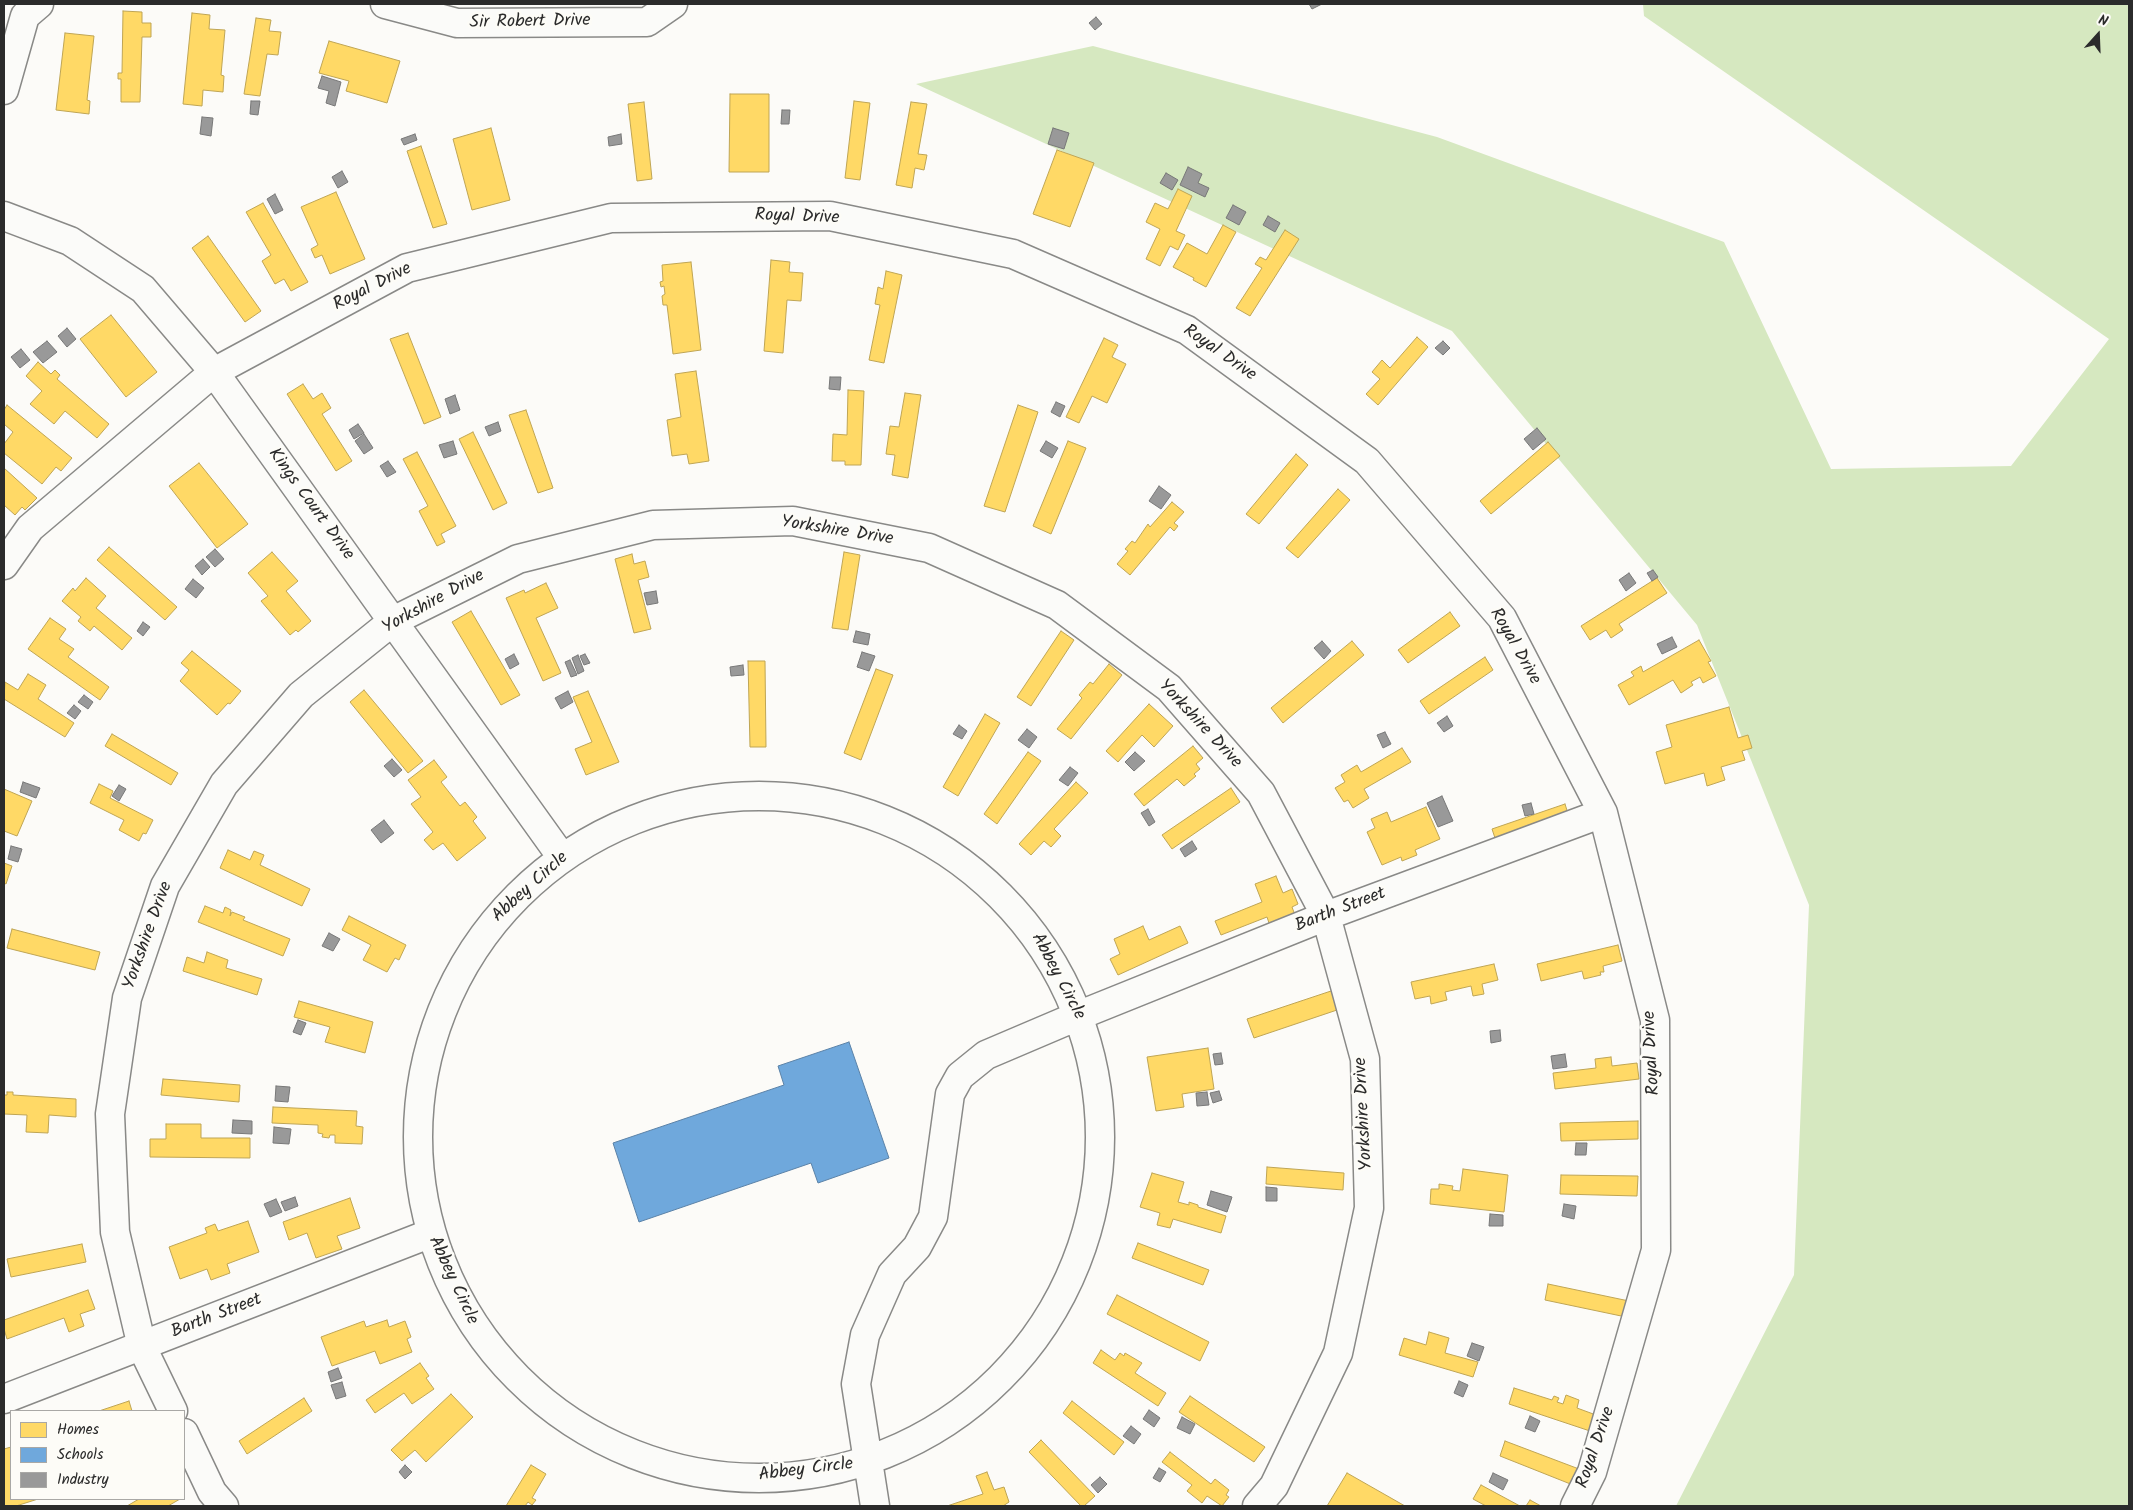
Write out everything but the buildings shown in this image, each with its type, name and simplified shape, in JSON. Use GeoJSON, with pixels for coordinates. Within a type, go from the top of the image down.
{"type":"FeatureCollection","features":[{"type":"Feature","properties":{"kind":"street"},"geometry":{"type":"LineString","coordinates":[[4,90],[25,16],[39,4]]}},
{"type":"Feature","properties":{"kind":"street","name":"Sir Robert Drive"},"geometry":{"type":"LineString","coordinates":[[385,4],[457,24],[647,22],[673,4]]}},
{"type":"Feature","properties":{"kind":"street","name":"Kings Court Drive"},"geometry":{"type":"LineString","coordinates":[[4,216],[70,241],[142,289],[214,372],[561,856]]}},
{"type":"Feature","properties":{"kind":"street","name":"Royal Drive"},"geometry":{"type":"LineString","coordinates":[[4,565],[30,528],[214,372],[407,268],[611,218],[830,216],[1013,254],[1187,330],[1367,460],[1502,618],[1603,813],[1655,1020],[1656,1250],[1592,1472],[1575,1506]]}},
{"type":"Feature","properties":{"kind":"street","name":"Yorkshire Drive"},"geometry":{"type":"LineString","coordinates":[[173,1410],[142,1347],[115,1232],[110,1114],[127,998],[165,886],[224,784],[301,695],[393,622],[518,559],[653,525],[793,521],[930,548],[1057,605],[1169,688],[1261,793],[1326,916],[1365,1059],[1369,1208],[1338,1353],[1274,1486],[1257,1506]]}},
{"type":"Feature","properties":{"kind":"street","name":"Abbey Circle"},"geometry":{"type":"LineString","coordinates":[[756,794],[859,809],[953,854],[1029,925],[1080,1015],[1100,1091],[1102,1170],[1085,1247],[1056,1310],[1052,1318],[1002,1380],[940,1429],[869,1463],[760,1480],[651,1463],[554,1412],[496,1353],[477,1333],[429,1234],[416,1150],[422,1065],[450,985],[498,914],[561,856],[654,810],[756,794]]}},
{"type":"Feature","properties":{"kind":"street","name":"Barth Street"},"geometry":{"type":"LineString","coordinates":[[869,1463],[856,1384],[865,1335],[892,1274],[917,1247],[933,1217],[950,1094],[960,1076],[986,1055],[1080,1015],[1326,916],[1603,813]]}},
{"type":"Feature","properties":{"kind":"street","name":"Barth Street"},"geometry":{"type":"LineString","coordinates":[[4,1400],[429,1234]]}},
{"type":"Feature","properties":{"kind":"street"},"geometry":{"type":"LineString","coordinates":[[185,1435],[212,1492],[224,1506]]}},
{"type":"Feature","properties":{"kind":"street"},"geometry":{"type":"LineString","coordinates":[[869,1463],[874,1506]]}},
{"type":"Feature","properties":{"kind":"green space"},"geometry":{"type":"Polygon","coordinates":[[[1643,4],[2129,4],[2129,1506],[1676,1506],[1794,1275],[1809,905],[1697,625],[1452,331],[916,84],[1093,46],[1437,137],[1724,242],[1831,469],[2011,466],[2109,339],[1644,16],[1643,4]]]}}]}
